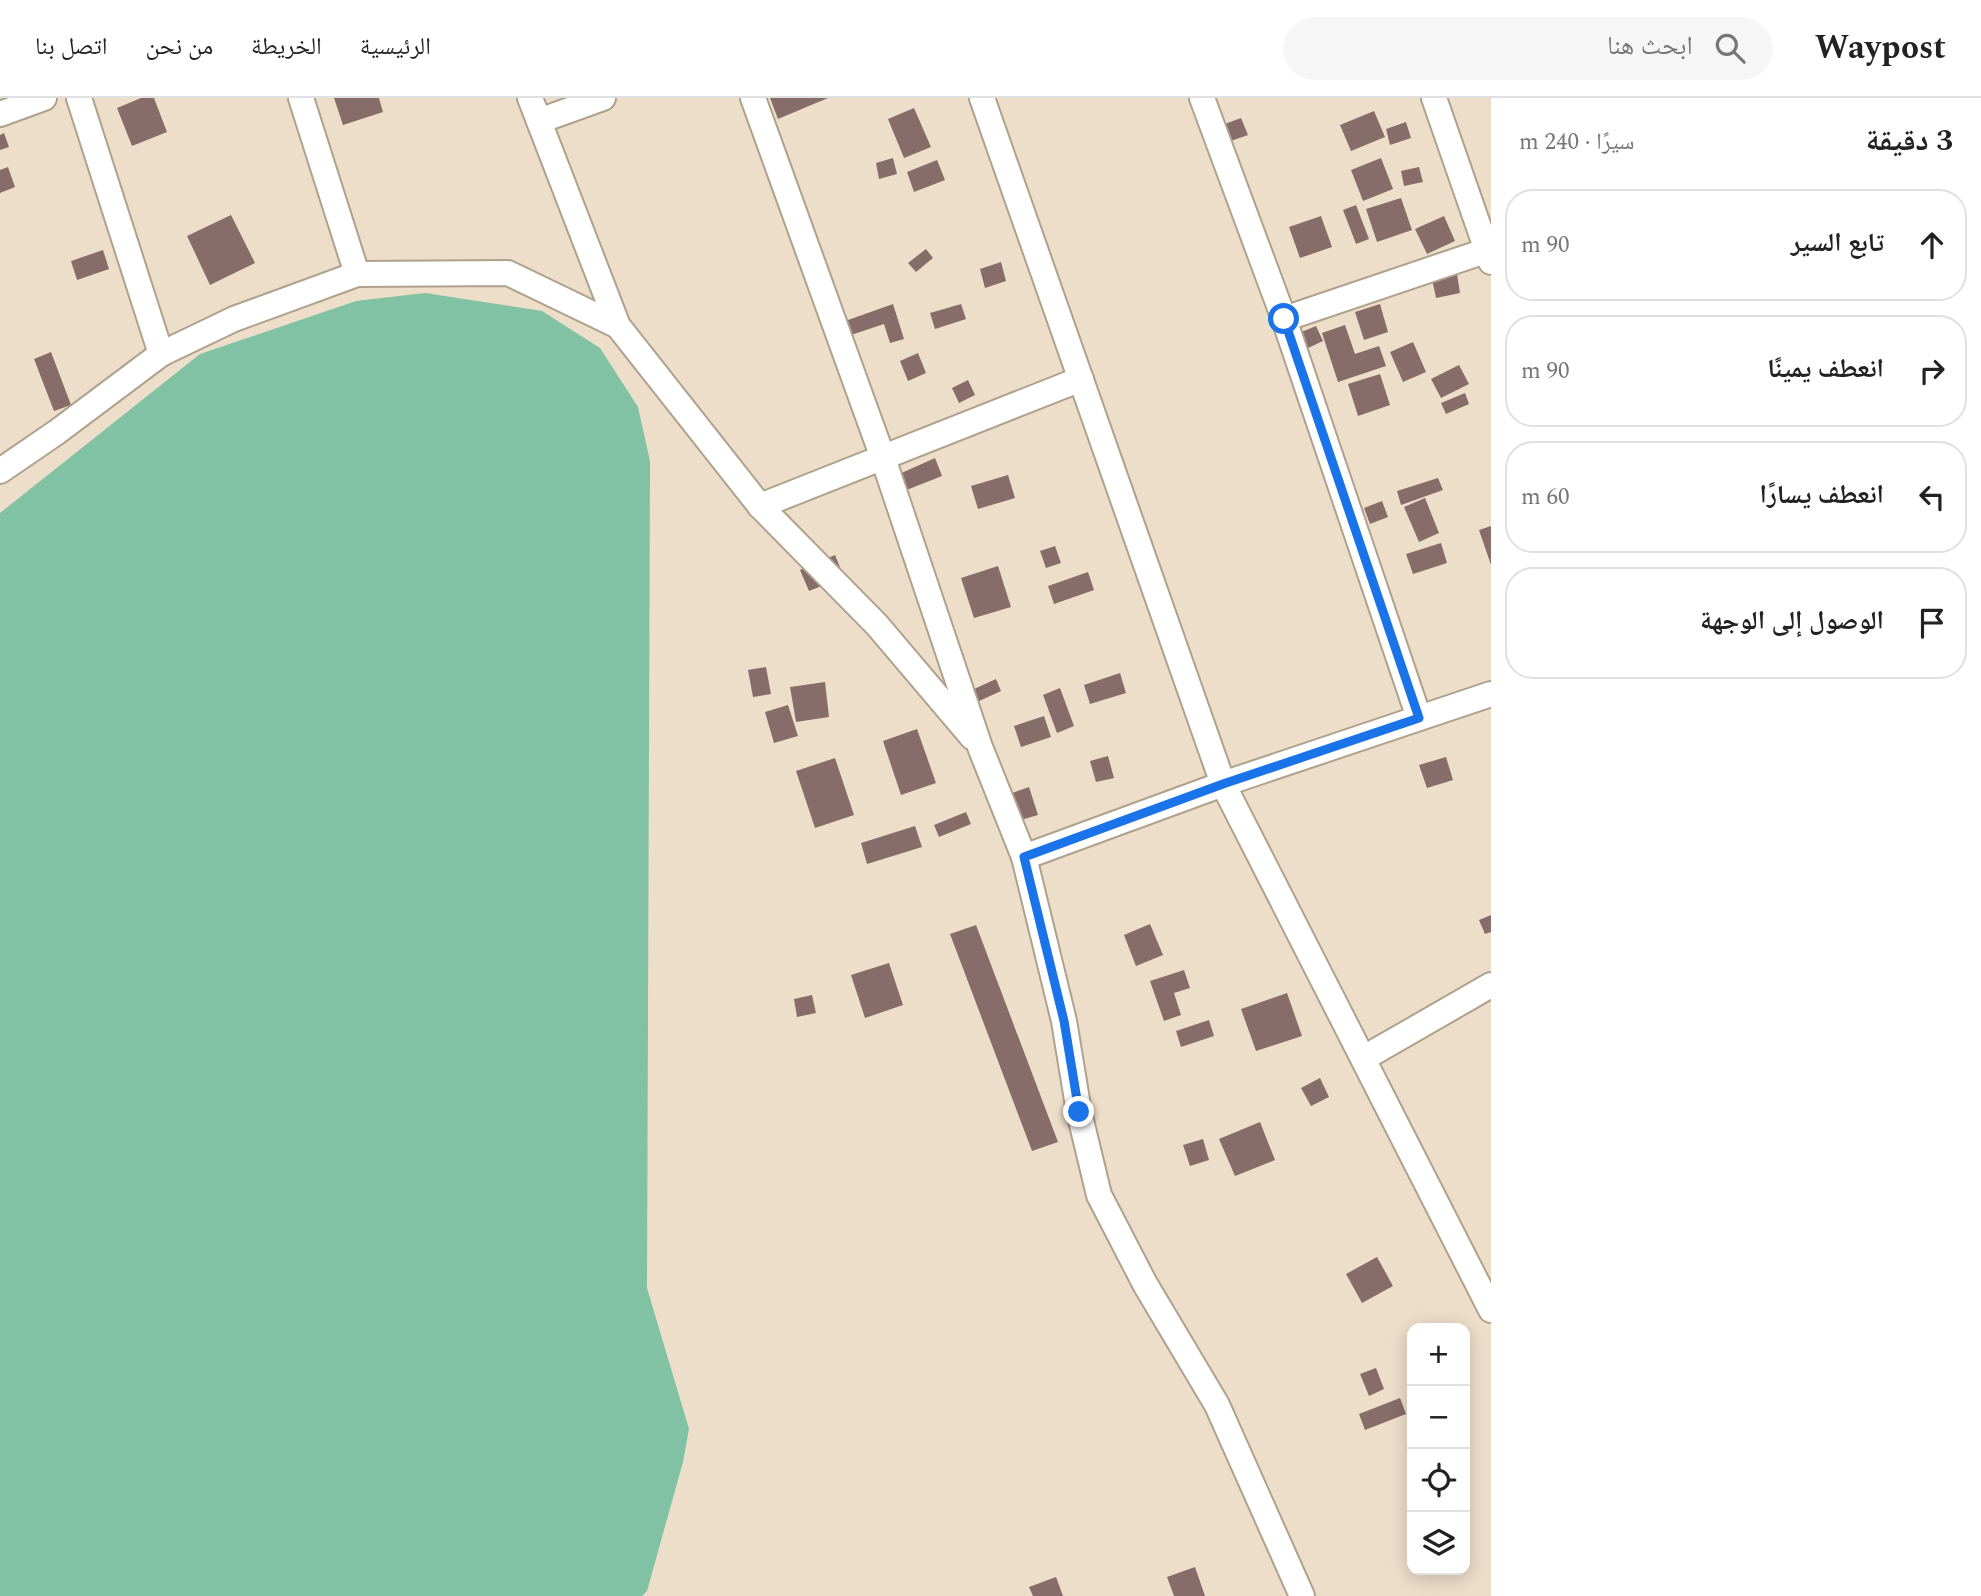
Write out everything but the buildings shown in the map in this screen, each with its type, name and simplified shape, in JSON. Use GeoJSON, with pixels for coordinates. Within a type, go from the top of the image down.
{"type":"FeatureCollection","features":[{"type":"Feature","properties":{"kind":"street"},"geometry":{"type":"LineString","coordinates":[[0,114],[44,98]]}},
{"type":"Feature","properties":{"kind":"street"},"geometry":{"type":"LineString","coordinates":[[79,98],[161,354]]}},
{"type":"Feature","properties":{"kind":"street"},"geometry":{"type":"LineString","coordinates":[[301,98],[357,274]]}},
{"type":"Feature","properties":{"kind":"street"},"geometry":{"type":"LineString","coordinates":[[603,98],[535,109],[618,326],[760,506],[877,625],[980,747]]}},
{"type":"Feature","properties":{"kind":"street"},"geometry":{"type":"LineString","coordinates":[[753,98],[883,458],[980,747],[1024,857],[1064,1021],[1079,1112],[1099,1195],[1145,1284],[1217,1405],[1302,1596]]}},
{"type":"Feature","properties":{"kind":"street"},"geometry":{"type":"LineString","coordinates":[[982,98],[1223,784],[1491,1310]]}},
{"type":"Feature","properties":{"kind":"street"},"geometry":{"type":"LineString","coordinates":[[1202,98],[1284,319],[1419,718]]}},
{"type":"Feature","properties":{"kind":"street"},"geometry":{"type":"LineString","coordinates":[[1284,319],[1490,254],[1434,98]]}},
{"type":"Feature","properties":{"kind":"street"},"geometry":{"type":"LineString","coordinates":[[0,471],[161,354],[234,319],[357,274],[508,273],[618,326]]}},
{"type":"Feature","properties":{"kind":"street"},"geometry":{"type":"LineString","coordinates":[[760,506],[1081,379]]}},
{"type":"Feature","properties":{"kind":"street"},"geometry":{"type":"LineString","coordinates":[[1024,857],[1223,784],[1491,694]]}},
{"type":"Feature","properties":{"kind":"street"},"geometry":{"type":"LineString","coordinates":[[1364,1058],[1491,985]]}},
{"type":"Feature","properties":{"kind":"green space"},"geometry":{"type":"Polygon","coordinates":[[[425,293],[542,311],[600,348],[638,407],[650,461],[647,1288],[689,1429],[683,1462],[647,1591],[642,1596],[0,1596],[0,513],[200,354],[356,301],[425,293]]]}},
{"type":"Feature","properties":{"kind":"route"},"geometry":{"type":"LineString","coordinates":[[1079,1112],[1064,1021],[1024,857],[1223,784],[1419,718],[1284,319]]}}]}
